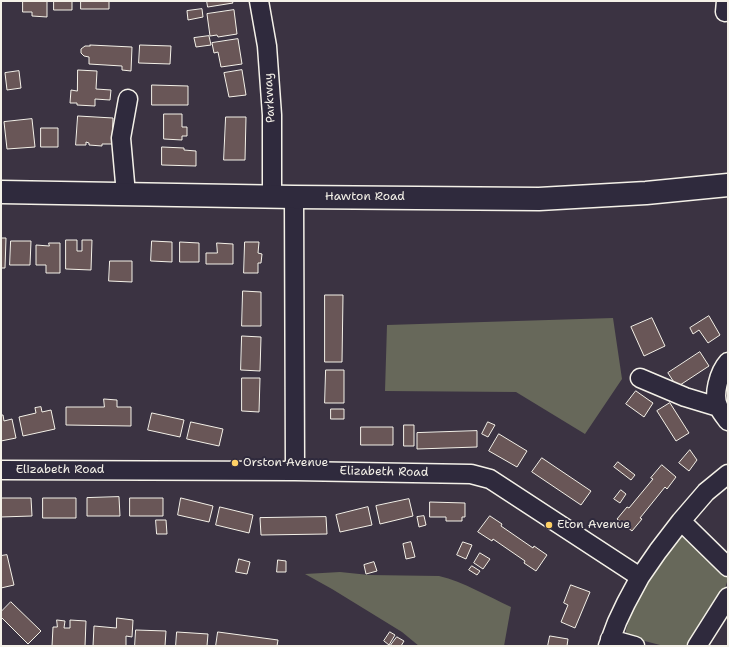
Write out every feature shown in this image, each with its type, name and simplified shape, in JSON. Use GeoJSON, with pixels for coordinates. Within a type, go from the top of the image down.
{"type":"FeatureCollection","features":[{"type":"Feature","properties":{"kind":"street","name":"Parkway"},"geometry":{"type":"LineString","coordinates":[[259,1],[267,46],[272,115],[272,196]]}},
{"type":"Feature","properties":{"kind":"street"},"geometry":{"type":"LineString","coordinates":[[126,194],[121,138],[128,99]]}},
{"type":"Feature","properties":{"kind":"street","name":"Hawton Road"},"geometry":{"type":"LineString","coordinates":[[1,192],[539,199],[646,193],[728,185]]}},
{"type":"Feature","properties":{"kind":"street"},"geometry":{"type":"LineString","coordinates":[[294,197],[295,471]]}},
{"type":"Feature","properties":{"kind":"street"},"geometry":{"type":"LineString","coordinates":[[728,362],[724,367],[716,390],[718,406],[728,421]]}},
{"type":"Feature","properties":{"kind":"street"},"geometry":{"type":"LineString","coordinates":[[640,378],[686,397],[718,406]]}},
{"type":"Feature","properties":{"kind":"street","name":"Elizabeth Road"},"geometry":{"type":"LineString","coordinates":[[1,470],[295,471],[471,474],[490,479],[640,577]]}},
{"type":"Feature","properties":{"kind":"street"},"geometry":{"type":"LineString","coordinates":[[636,646],[609,642],[617,622],[640,577],[680,521],[706,492],[728,474]]}},
{"type":"Feature","properties":{"kind":"street"},"geometry":{"type":"LineString","coordinates":[[680,521],[728,567]]}},
{"type":"Feature","properties":{"kind":"street"},"geometry":{"type":"LineString","coordinates":[[697,646],[728,596]]}},
{"type":"Feature","properties":{"kind":"green space"},"geometry":{"type":"Polygon","coordinates":[[[613,318],[622,379],[585,434],[516,392],[385,391],[387,325],[613,318]]]}},
{"type":"Feature","properties":{"kind":"green space"},"geometry":{"type":"Polygon","coordinates":[[[684,536],[727,574],[727,582],[724,590],[689,646],[664,646],[629,637],[626,630],[633,609],[668,553],[678,539],[684,536]]]}},
{"type":"Feature","properties":{"kind":"green space"},"geometry":{"type":"Polygon","coordinates":[[[340,572],[369,575],[439,576],[466,586],[511,607],[504,646],[419,646],[402,632],[305,574],[340,572]]]}},
{"type":"Feature","properties":{"kind":"building"},"geometry":{"type":"Polygon","coordinates":[[[23,1],[47,1],[47,17],[32,16],[32,12],[23,12],[23,1]]]}},
{"type":"Feature","properties":{"kind":"building"},"geometry":{"type":"Polygon","coordinates":[[[54,1],[72,1],[72,10],[54,10],[54,1]]]}},
{"type":"Feature","properties":{"kind":"building"},"geometry":{"type":"Polygon","coordinates":[[[81,1],[109,1],[109,9],[81,9],[81,1]]]}},
{"type":"Feature","properties":{"kind":"building"},"geometry":{"type":"Polygon","coordinates":[[[207,1],[232,1],[233,3],[208,7],[207,1]]]}},
{"type":"Feature","properties":{"kind":"building"},"geometry":{"type":"Polygon","coordinates":[[[202,9],[203,17],[188,20],[187,11],[202,9]]]}},
{"type":"Feature","properties":{"kind":"building"},"geometry":{"type":"Polygon","coordinates":[[[234,10],[237,34],[218,37],[217,35],[210,36],[207,14],[234,10]]]}},
{"type":"Feature","properties":{"kind":"building"},"geometry":{"type":"Polygon","coordinates":[[[209,36],[211,45],[196,47],[194,38],[209,36]]]}},
{"type":"Feature","properties":{"kind":"building"},"geometry":{"type":"Polygon","coordinates":[[[238,39],[242,64],[221,67],[218,52],[214,53],[212,43],[238,39]]]}},
{"type":"Feature","properties":{"kind":"building"},"geometry":{"type":"Polygon","coordinates":[[[90,45],[132,47],[131,71],[122,70],[122,66],[89,64],[89,57],[84,56],[81,53],[81,49],[90,45]]]}},
{"type":"Feature","properties":{"kind":"building"},"geometry":{"type":"Polygon","coordinates":[[[140,45],[171,46],[170,64],[139,63],[140,45]]]}},
{"type":"Feature","properties":{"kind":"building"},"geometry":{"type":"Polygon","coordinates":[[[78,70],[97,71],[96,89],[111,90],[110,100],[95,99],[95,106],[70,103],[71,90],[77,91],[78,70]]]}},
{"type":"Feature","properties":{"kind":"building"},"geometry":{"type":"Polygon","coordinates":[[[242,70],[246,95],[229,97],[224,73],[242,70]]]}},
{"type":"Feature","properties":{"kind":"building"},"geometry":{"type":"Polygon","coordinates":[[[19,71],[21,88],[7,90],[5,73],[19,71]]]}},
{"type":"Feature","properties":{"kind":"building"},"geometry":{"type":"Polygon","coordinates":[[[152,85],[188,86],[188,105],[152,105],[152,85]]]}},
{"type":"Feature","properties":{"kind":"building"},"geometry":{"type":"Polygon","coordinates":[[[164,114],[182,114],[182,127],[187,127],[187,136],[182,136],[182,140],[164,139],[164,114]]]}},
{"type":"Feature","properties":{"kind":"building"},"geometry":{"type":"Polygon","coordinates":[[[78,116],[113,118],[112,144],[102,144],[102,146],[89,145],[89,143],[86,142],[86,145],[76,145],[78,116]]]}},
{"type":"Feature","properties":{"kind":"building"},"geometry":{"type":"Polygon","coordinates":[[[226,117],[246,117],[245,160],[224,160],[226,117]]]}},
{"type":"Feature","properties":{"kind":"building"},"geometry":{"type":"Polygon","coordinates":[[[32,119],[35,147],[7,149],[4,122],[32,119]]]}},
{"type":"Feature","properties":{"kind":"building"},"geometry":{"type":"Polygon","coordinates":[[[41,128],[58,128],[58,147],[41,147],[41,128]]]}},
{"type":"Feature","properties":{"kind":"building"},"geometry":{"type":"Polygon","coordinates":[[[162,147],[184,148],[184,150],[196,151],[196,166],[162,165],[162,147]]]}},
{"type":"Feature","properties":{"kind":"building"},"geometry":{"type":"Polygon","coordinates":[[[1,238],[6,238],[5,268],[1,268],[1,238]]]}},
{"type":"Feature","properties":{"kind":"building"},"geometry":{"type":"Polygon","coordinates":[[[66,240],[77,240],[77,251],[82,251],[82,240],[92,240],[91,270],[66,269],[66,240]]]}},
{"type":"Feature","properties":{"kind":"building"},"geometry":{"type":"Polygon","coordinates":[[[11,241],[31,241],[30,265],[10,265],[11,241]]]}},
{"type":"Feature","properties":{"kind":"building"},"geometry":{"type":"Polygon","coordinates":[[[152,241],[172,242],[172,262],[151,261],[152,241]]]}},
{"type":"Feature","properties":{"kind":"building"},"geometry":{"type":"Polygon","coordinates":[[[180,242],[199,243],[199,262],[180,262],[180,242]]]}},
{"type":"Feature","properties":{"kind":"building"},"geometry":{"type":"Polygon","coordinates":[[[245,242],[259,242],[258,253],[262,254],[261,263],[258,263],[258,273],[244,273],[245,242]]]}},
{"type":"Feature","properties":{"kind":"building"},"geometry":{"type":"Polygon","coordinates":[[[49,243],[60,243],[60,273],[46,273],[46,265],[36,265],[36,245],[49,246],[49,243]]]}},
{"type":"Feature","properties":{"kind":"building"},"geometry":{"type":"Polygon","coordinates":[[[217,243],[233,244],[233,264],[206,264],[206,253],[217,253],[217,243]]]}},
{"type":"Feature","properties":{"kind":"building"},"geometry":{"type":"Polygon","coordinates":[[[110,261],[132,261],[132,282],[109,281],[110,261]]]}},
{"type":"Feature","properties":{"kind":"building"},"geometry":{"type":"Polygon","coordinates":[[[243,291],[261,292],[261,326],[242,326],[243,291]]]}},
{"type":"Feature","properties":{"kind":"building"},"geometry":{"type":"Polygon","coordinates":[[[325,295],[343,295],[342,362],[325,362],[325,295]]]}},
{"type":"Feature","properties":{"kind":"building"},"geometry":{"type":"Polygon","coordinates":[[[709,316],[720,335],[708,343],[699,330],[693,334],[690,328],[709,316]]]}},
{"type":"Feature","properties":{"kind":"building"},"geometry":{"type":"Polygon","coordinates":[[[652,318],[665,346],[644,356],[631,327],[652,318]]]}},
{"type":"Feature","properties":{"kind":"building"},"geometry":{"type":"Polygon","coordinates":[[[242,336],[261,337],[260,371],[241,370],[242,336]]]}},
{"type":"Feature","properties":{"kind":"building"},"geometry":{"type":"Polygon","coordinates":[[[700,352],[709,366],[677,387],[668,373],[700,352]]]}},
{"type":"Feature","properties":{"kind":"building"},"geometry":{"type":"Polygon","coordinates":[[[326,370],[344,370],[344,403],[325,403],[326,370]]]}},
{"type":"Feature","properties":{"kind":"building"},"geometry":{"type":"Polygon","coordinates":[[[242,378],[260,378],[259,412],[242,411],[242,378]]]}},
{"type":"Feature","properties":{"kind":"building"},"geometry":{"type":"Polygon","coordinates":[[[636,391],[653,403],[644,417],[626,404],[636,391]]]}},
{"type":"Feature","properties":{"kind":"building"},"geometry":{"type":"Polygon","coordinates":[[[104,399],[117,400],[117,407],[131,407],[131,426],[66,425],[66,407],[104,407],[104,399]]]}},
{"type":"Feature","properties":{"kind":"building"},"geometry":{"type":"Polygon","coordinates":[[[670,403],[689,433],[676,441],[657,411],[670,403]]]}},
{"type":"Feature","properties":{"kind":"building"},"geometry":{"type":"Polygon","coordinates":[[[41,407],[42,412],[51,410],[55,429],[23,436],[19,417],[36,413],[35,408],[41,407]]]}},
{"type":"Feature","properties":{"kind":"building"},"geometry":{"type":"Polygon","coordinates":[[[331,409],[344,409],[344,419],[331,419],[331,409]]]}},
{"type":"Feature","properties":{"kind":"building"},"geometry":{"type":"Polygon","coordinates":[[[152,413],[184,420],[180,437],[148,430],[152,413]]]}},
{"type":"Feature","properties":{"kind":"building"},"geometry":{"type":"Polygon","coordinates":[[[1,415],[3,415],[4,421],[12,419],[16,438],[1,441],[1,415]]]}},
{"type":"Feature","properties":{"kind":"building"},"geometry":{"type":"Polygon","coordinates":[[[191,422],[223,429],[219,446],[187,439],[191,422]]]}},
{"type":"Feature","properties":{"kind":"building"},"geometry":{"type":"Polygon","coordinates":[[[488,422],[495,425],[488,437],[482,434],[488,422]]]}},
{"type":"Feature","properties":{"kind":"building"},"geometry":{"type":"Polygon","coordinates":[[[404,425],[414,425],[414,446],[404,446],[404,425]]]}},
{"type":"Feature","properties":{"kind":"building"},"geometry":{"type":"Polygon","coordinates":[[[361,427],[393,427],[393,445],[361,445],[361,427]]]}},
{"type":"Feature","properties":{"kind":"building"},"geometry":{"type":"Polygon","coordinates":[[[477,431],[477,447],[417,449],[417,433],[477,431]]]}},
{"type":"Feature","properties":{"kind":"building"},"geometry":{"type":"Polygon","coordinates":[[[499,434],[527,451],[517,467],[489,451],[499,434]]]}},
{"type":"Feature","properties":{"kind":"building"},"geometry":{"type":"Polygon","coordinates":[[[690,450],[697,460],[689,471],[679,463],[690,450]]]}},
{"type":"Feature","properties":{"kind":"building"},"geometry":{"type":"Polygon","coordinates":[[[542,458],[591,491],[581,505],[532,472],[542,458]]]}},
{"type":"Feature","properties":{"kind":"building"},"geometry":{"type":"Polygon","coordinates":[[[618,462],[635,475],[631,480],[614,467],[618,462]]]}},
{"type":"Feature","properties":{"kind":"building"},"geometry":{"type":"Polygon","coordinates":[[[662,465],[676,477],[667,489],[665,487],[640,518],[642,519],[632,531],[617,519],[627,507],[629,508],[653,479],[651,478],[662,465]]]}},
{"type":"Feature","properties":{"kind":"building"},"geometry":{"type":"Polygon","coordinates":[[[621,490],[626,494],[620,503],[614,499],[621,490]]]}},
{"type":"Feature","properties":{"kind":"building"},"geometry":{"type":"Polygon","coordinates":[[[119,497],[120,516],[87,516],[87,498],[119,497]]]}},
{"type":"Feature","properties":{"kind":"building"},"geometry":{"type":"Polygon","coordinates":[[[1,498],[31,498],[32,516],[1,517],[1,498]]]}},
{"type":"Feature","properties":{"kind":"building"},"geometry":{"type":"Polygon","coordinates":[[[43,498],[76,498],[76,518],[43,518],[43,498]]]}},
{"type":"Feature","properties":{"kind":"building"},"geometry":{"type":"Polygon","coordinates":[[[130,498],[163,498],[163,516],[130,516],[130,498]]]}},
{"type":"Feature","properties":{"kind":"building"},"geometry":{"type":"Polygon","coordinates":[[[181,498],[213,506],[209,522],[178,515],[181,498]]]}},
{"type":"Feature","properties":{"kind":"building"},"geometry":{"type":"Polygon","coordinates":[[[409,499],[413,516],[380,524],[376,506],[409,499]]]}},
{"type":"Feature","properties":{"kind":"building"},"geometry":{"type":"Polygon","coordinates":[[[430,502],[465,503],[465,517],[462,517],[462,521],[446,521],[446,517],[430,517],[430,502]]]}},
{"type":"Feature","properties":{"kind":"building"},"geometry":{"type":"Polygon","coordinates":[[[220,507],[253,515],[249,533],[216,525],[220,507]]]}},
{"type":"Feature","properties":{"kind":"building"},"geometry":{"type":"Polygon","coordinates":[[[368,507],[372,525],[340,532],[336,515],[368,507]]]}},
{"type":"Feature","properties":{"kind":"building"},"geometry":{"type":"Polygon","coordinates":[[[424,516],[426,525],[419,527],[417,517],[424,516]]]}},
{"type":"Feature","properties":{"kind":"building"},"geometry":{"type":"Polygon","coordinates":[[[490,516],[502,524],[501,526],[533,548],[534,546],[547,555],[536,571],[524,563],[525,561],[493,539],[492,541],[478,532],[490,516]]]}},
{"type":"Feature","properties":{"kind":"building"},"geometry":{"type":"Polygon","coordinates":[[[326,517],[327,534],[261,535],[260,518],[326,517]]]}},
{"type":"Feature","properties":{"kind":"building"},"geometry":{"type":"Polygon","coordinates":[[[156,520],[166,520],[167,534],[157,534],[156,520]]]}},
{"type":"Feature","properties":{"kind":"building"},"geometry":{"type":"Polygon","coordinates":[[[411,542],[415,557],[406,559],[403,544],[411,542]]]}},
{"type":"Feature","properties":{"kind":"building"},"geometry":{"type":"Polygon","coordinates":[[[463,542],[472,545],[466,559],[457,555],[463,542]]]}},
{"type":"Feature","properties":{"kind":"building"},"geometry":{"type":"Polygon","coordinates":[[[480,553],[490,559],[483,569],[474,563],[480,553]]]}},
{"type":"Feature","properties":{"kind":"building"},"geometry":{"type":"Polygon","coordinates":[[[7,555],[14,585],[1,588],[1,556],[7,555]]]}},
{"type":"Feature","properties":{"kind":"building"},"geometry":{"type":"Polygon","coordinates":[[[239,559],[250,562],[247,574],[236,572],[239,559]]]}},
{"type":"Feature","properties":{"kind":"building"},"geometry":{"type":"Polygon","coordinates":[[[278,560],[286,561],[286,572],[277,572],[278,560]]]}},
{"type":"Feature","properties":{"kind":"building"},"geometry":{"type":"Polygon","coordinates":[[[374,562],[377,571],[366,574],[364,565],[374,562]]]}},
{"type":"Feature","properties":{"kind":"building"},"geometry":{"type":"Polygon","coordinates":[[[472,566],[480,571],[477,575],[469,570],[472,566]]]}},
{"type":"Feature","properties":{"kind":"building"},"geometry":{"type":"Polygon","coordinates":[[[571,585],[590,592],[575,628],[561,622],[568,605],[564,603],[571,585]]]}},
{"type":"Feature","properties":{"kind":"building"},"geometry":{"type":"Polygon","coordinates":[[[11,602],[41,631],[28,644],[1,617],[1,612],[11,602]]]}},
{"type":"Feature","properties":{"kind":"building"},"geometry":{"type":"Polygon","coordinates":[[[117,618],[133,620],[132,637],[126,636],[126,646],[93,646],[94,626],[116,628],[117,618]]]}},
{"type":"Feature","properties":{"kind":"building"},"geometry":{"type":"Polygon","coordinates":[[[57,620],[65,621],[64,628],[70,628],[70,620],[86,621],[85,646],[52,646],[53,627],[57,627],[57,620]]]}},
{"type":"Feature","properties":{"kind":"building"},"geometry":{"type":"Polygon","coordinates":[[[136,630],[166,631],[165,646],[135,646],[136,630]]]}},
{"type":"Feature","properties":{"kind":"building"},"geometry":{"type":"Polygon","coordinates":[[[177,632],[208,634],[207,646],[176,646],[177,632]]]}},
{"type":"Feature","properties":{"kind":"building"},"geometry":{"type":"Polygon","coordinates":[[[218,632],[278,640],[277,646],[216,646],[218,632]]]}},
{"type":"Feature","properties":{"kind":"building"},"geometry":{"type":"Polygon","coordinates":[[[390,632],[395,635],[389,645],[384,641],[390,632]]]}},
{"type":"Feature","properties":{"kind":"building"},"geometry":{"type":"Polygon","coordinates":[[[550,636],[568,639],[567,646],[548,646],[550,636]]]}},
{"type":"Feature","properties":{"kind":"building"},"geometry":{"type":"Polygon","coordinates":[[[397,637],[404,641],[401,646],[391,645],[397,637]]]}},
{"type":"Feature","properties":{"kind":"place","name":"Orston Avenue"},"geometry":{"type":"Point","coordinates":[235,463]}},
{"type":"Feature","properties":{"kind":"place","name":"Eton Avenue"},"geometry":{"type":"Point","coordinates":[549,525]}}]}
